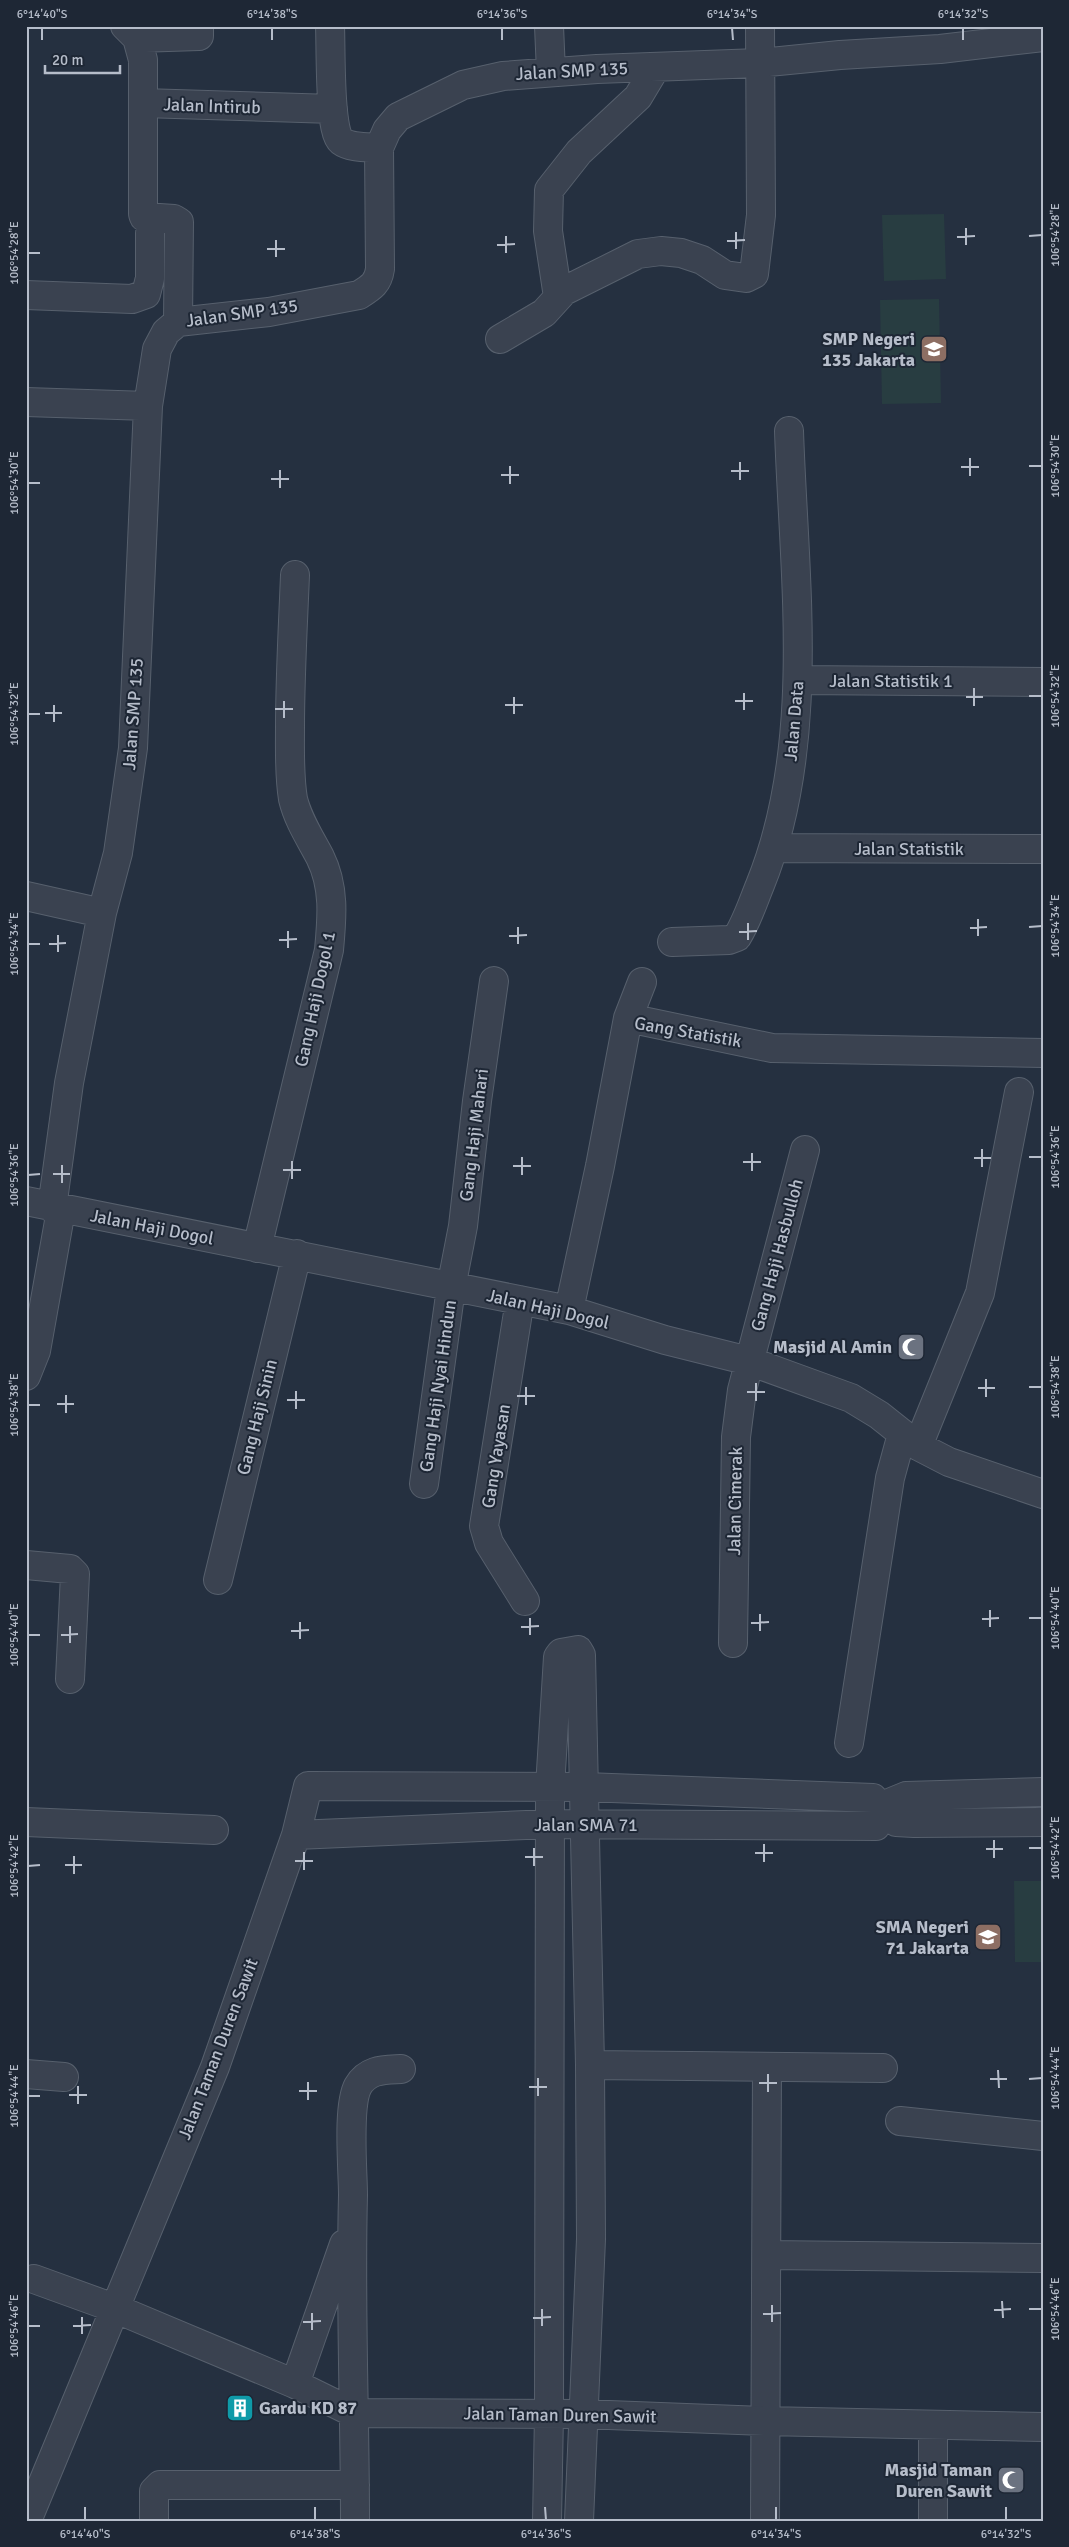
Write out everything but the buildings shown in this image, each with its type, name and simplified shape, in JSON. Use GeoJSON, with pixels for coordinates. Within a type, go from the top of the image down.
{"type":"FeatureCollection","features":[{"type":"Feature","properties":{"kind":"street"},"geometry":{"type":"LineString","coordinates":[[131,32],[199,36],[199,26]]}},
{"type":"Feature","properties":{"kind":"street"},"geometry":{"type":"LineString","coordinates":[[330,26],[332,109],[339,140],[350,145],[379,148]]}},
{"type":"Feature","properties":{"kind":"street"},"geometry":{"type":"LineString","coordinates":[[549,26],[551,72]]}},
{"type":"Feature","properties":{"kind":"street"},"geometry":{"type":"LineString","coordinates":[[500,339],[544,313],[569,288],[620,261],[638,254],[661,251],[694,257],[725,275],[746,278],[754,274],[761,215],[760,26]]}},
{"type":"Feature","properties":{"kind":"street","name":"Jalan Intirub"},"geometry":{"type":"LineString","coordinates":[[131,32],[143,60],[144,104],[332,109]]}},
{"type":"Feature","properties":{"kind":"street","name":"Jalan SMP 135"},"geometry":{"type":"LineString","coordinates":[[26,1376],[36,1351],[46,1206],[102,913],[118,853],[133,748],[148,406],[157,349],[166,332],[178,322],[268,312],[359,295],[372,287],[378,278],[380,268],[379,148],[387,130],[398,117],[463,85],[503,76],[551,72],[759,63],[840,55],[940,49],[1031,34]]}},
{"type":"Feature","properties":{"kind":"street"},"geometry":{"type":"LineString","coordinates":[[558,297],[548,231],[549,190],[579,152],[638,97],[656,67]]}},
{"type":"Feature","properties":{"kind":"street"},"geometry":{"type":"LineString","coordinates":[[144,104],[142,214],[144,217],[174,219],[179,222],[178,322]]}},
{"type":"Feature","properties":{"kind":"street"},"geometry":{"type":"LineString","coordinates":[[26,295],[132,299],[146,294],[150,278],[150,233]]}},
{"type":"Feature","properties":{"kind":"street"},"geometry":{"type":"LineString","coordinates":[[26,402],[148,406]]}},
{"type":"Feature","properties":{"kind":"street","name":"Jalan Data"},"geometry":{"type":"LineString","coordinates":[[672,942],[729,940],[736,936],[774,848],[788,785],[798,680],[789,430]]}},
{"type":"Feature","properties":{"kind":"street","name":"Gang Haji Dogol 1"},"geometry":{"type":"LineString","coordinates":[[257,1248],[329,950],[333,905],[329,880],[321,858],[301,823],[290,776],[290,691],[296,575]]}},
{"type":"Feature","properties":{"kind":"street","name":"Jalan Statistik 1"},"geometry":{"type":"LineString","coordinates":[[798,680],[1043,682]]}},
{"type":"Feature","properties":{"kind":"street","name":"Jalan Statistik"},"geometry":{"type":"LineString","coordinates":[[774,848],[1043,849]]}},
{"type":"Feature","properties":{"kind":"street"},"geometry":{"type":"LineString","coordinates":[[26,896],[102,913]]}},
{"type":"Feature","properties":{"kind":"street","name":"Gang Haji Mahari"},"geometry":{"type":"LineString","coordinates":[[451,1288],[463,1226],[494,981]]}},
{"type":"Feature","properties":{"kind":"street"},"geometry":{"type":"LineString","coordinates":[[628,1018],[642,982]]}},
{"type":"Feature","properties":{"kind":"street","name":"Gang Statistik"},"geometry":{"type":"LineString","coordinates":[[569,1310],[600,1166],[628,1018],[772,1048],[1043,1053]]}},
{"type":"Feature","properties":{"kind":"street"},"geometry":{"type":"LineString","coordinates":[[849,1743],[890,1478],[980,1293],[1018,1092]]}},
{"type":"Feature","properties":{"kind":"street","name":"Gang Haji Hasbulloh"},"geometry":{"type":"LineString","coordinates":[[749,1361],[805,1150]]}},
{"type":"Feature","properties":{"kind":"street","name":"Jalan Haji Dogol"},"geometry":{"type":"LineString","coordinates":[[46,1206],[257,1248],[297,1254],[451,1288],[569,1310],[665,1340],[749,1361],[852,1398],[879,1415],[910,1440],[949,1462],[1043,1494]]}},
{"type":"Feature","properties":{"kind":"street","name":"Gang Haji Sinin"},"geometry":{"type":"LineString","coordinates":[[218,1580],[297,1254]]}},
{"type":"Feature","properties":{"kind":"street","name":"Gang Haji Nyai Hindun"},"geometry":{"type":"LineString","coordinates":[[424,1484],[451,1288]]}},
{"type":"Feature","properties":{"kind":"street","name":"Gang Yayasan"},"geometry":{"type":"LineString","coordinates":[[520,1300],[484,1526],[489,1543],[525,1601]]}},
{"type":"Feature","properties":{"kind":"street","name":"Jalan Cimerak"},"geometry":{"type":"LineString","coordinates":[[733,1643],[736,1437],[742,1390],[749,1361]]}},
{"type":"Feature","properties":{"kind":"street"},"geometry":{"type":"LineString","coordinates":[[26,1566],[70,1568],[76,1574],[70,1679]]}},
{"type":"Feature","properties":{"kind":"street"},"geometry":{"type":"LineString","coordinates":[[547,2521],[549,2414],[550,1787],[558,1658],[561,1653],[574,1650],[578,1650],[581,1655],[585,1787],[591,2239],[579,2521]]}},
{"type":"Feature","properties":{"kind":"street","name":"Jalan SMA 71"},"geometry":{"type":"LineString","coordinates":[[308,1786],[585,1787],[872,1798]]}},
{"type":"Feature","properties":{"kind":"street","name":"Jalan Taman Duren Sawit"},"geometry":{"type":"LineString","coordinates":[[27,2521],[215,2066],[296,1834],[308,1786]]}},
{"type":"Feature","properties":{"kind":"street"},"geometry":{"type":"LineString","coordinates":[[1043,1792],[906,1796],[889,1803],[886,1815],[896,1822],[914,1823],[1043,1822]]}},
{"type":"Feature","properties":{"kind":"street"},"geometry":{"type":"LineString","coordinates":[[26,1822],[214,1830]]}},
{"type":"Feature","properties":{"kind":"street","name":"Jalan SMA 71"},"geometry":{"type":"LineString","coordinates":[[296,1834],[550,1824],[876,1826]]}},
{"type":"Feature","properties":{"kind":"street"},"geometry":{"type":"LineString","coordinates":[[590,2065],[884,2068]]}},
{"type":"Feature","properties":{"kind":"street"},"geometry":{"type":"LineString","coordinates":[[765,2521],[767,2067]]}},
{"type":"Feature","properties":{"kind":"street"},"geometry":{"type":"LineString","coordinates":[[354,2521],[350,2226],[353,2114],[357,2088],[368,2075],[376,2071],[401,2069]]}},
{"type":"Feature","properties":{"kind":"street"},"geometry":{"type":"LineString","coordinates":[[26,2074],[64,2077]]}},
{"type":"Feature","properties":{"kind":"street"},"geometry":{"type":"LineString","coordinates":[[900,2121],[1043,2136]]}},
{"type":"Feature","properties":{"kind":"street"},"geometry":{"type":"LineString","coordinates":[[295,2384],[350,2226]]}},
{"type":"Feature","properties":{"kind":"street"},"geometry":{"type":"LineString","coordinates":[[767,2255],[1043,2258]]}},
{"type":"Feature","properties":{"kind":"street","name":"Jalan Taman Duren Sawit"},"geometry":{"type":"LineString","coordinates":[[34,2279],[114,2308],[295,2384],[354,2413],[583,2414],[1037,2430]]}},
{"type":"Feature","properties":{"kind":"street"},"geometry":{"type":"LineString","coordinates":[[933,2425],[933,2521]]}},
{"type":"Feature","properties":{"kind":"street"},"geometry":{"type":"LineString","coordinates":[[154,2521],[154,2491],[160,2485],[354,2485]]}},
{"type":"Feature","properties":{"kind":"green space"},"geometry":{"type":"Polygon","coordinates":[[[944,214],[946,279],[884,281],[882,215],[944,214]]]}},
{"type":"Feature","properties":{"kind":"green space"},"geometry":{"type":"Polygon","coordinates":[[[939,299],[941,403],[882,404],[880,300],[939,299]]]}},
{"type":"Feature","properties":{"kind":"green space"},"geometry":{"type":"Polygon","coordinates":[[[1014,1881],[1043,1881],[1043,1962],[1015,1962],[1014,1881]]]}},
{"type":"Feature","properties":{"kind":"place","name":"SMP Negeri 135 Jakarta"},"geometry":{"type":"Point","coordinates":[934,349]}},
{"type":"Feature","properties":{"kind":"place","name":"Masjid Al Amin"},"geometry":{"type":"Point","coordinates":[911,1347]}},
{"type":"Feature","properties":{"kind":"place","name":"SMA Negeri 71 Jakarta"},"geometry":{"type":"Point","coordinates":[988,1937]}},
{"type":"Feature","properties":{"kind":"place","name":"Gardu KD 87"},"geometry":{"type":"Point","coordinates":[240,2408]}},
{"type":"Feature","properties":{"kind":"place","name":"Masjid Taman Duren Sawit"},"geometry":{"type":"Point","coordinates":[1011,2480]}}]}
